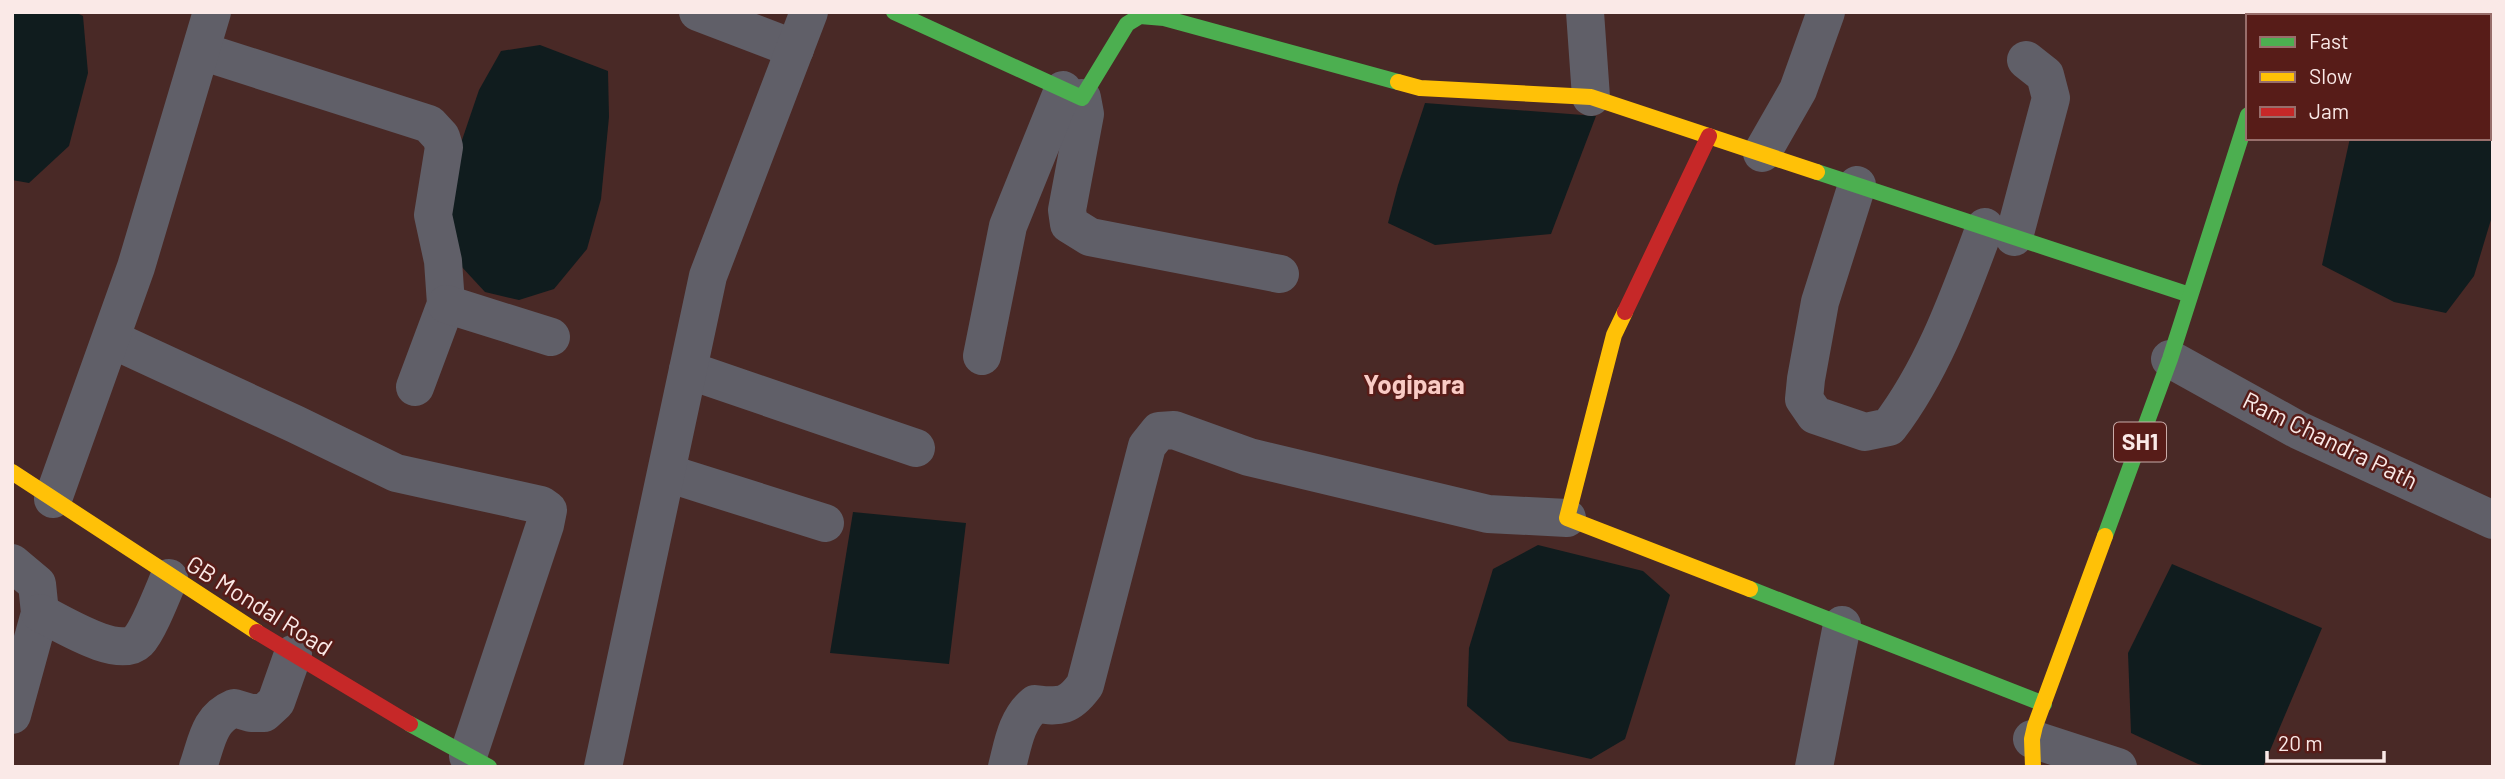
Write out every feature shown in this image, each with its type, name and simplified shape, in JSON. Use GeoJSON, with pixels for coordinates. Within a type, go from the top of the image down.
{"type":"FeatureCollection","features":[{"type":"Feature","properties":{"kind":"street"},"geometry":{"type":"LineString","coordinates":[[53,499],[136,267],[212,12]]}},
{"type":"Feature","properties":{"kind":"street"},"geometry":{"type":"LineString","coordinates":[[698,12],[795,49]]}},
{"type":"Feature","properties":{"kind":"street"},"geometry":{"type":"LineString","coordinates":[[603,767],[708,276],[809,12]]}},
{"type":"Feature","properties":{"kind":"street"},"geometry":{"type":"LineString","coordinates":[[894,12],[1072,94],[1085,114],[1067,209],[1069,224],[1090,237],[1280,274]]}},
{"type":"Feature","properties":{"kind":"street"},"geometry":{"type":"LineString","coordinates":[[1585,12],[1591,97]]}},
{"type":"Feature","properties":{"kind":"street"},"geometry":{"type":"LineString","coordinates":[[1762,153],[1798,90],[1826,12]]}},
{"type":"Feature","properties":{"kind":"street"},"geometry":{"type":"LineString","coordinates":[[982,356],[1008,226],[1072,94],[1134,14],[1164,18],[1420,88],[1591,97],[2190,295]]}},
{"type":"Feature","properties":{"kind":"street"},"geometry":{"type":"LineString","coordinates":[[201,51],[429,124],[441,137],[444,147],[433,215],[443,261],[446,304],[415,387]]}},
{"type":"Feature","properties":{"kind":"street"},"geometry":{"type":"LineString","coordinates":[[1857,185],[1820,302],[1805,379],[1804,399],[1815,415],[1865,432],[1889,428],[1903,409],[1999,232],[2052,98],[2045,75],[2026,60]]}},
{"type":"Feature","properties":{"kind":"street","name":"SH1"},"geometry":{"type":"LineString","coordinates":[[2036,736],[2170,359],[2246,121]]}},
{"type":"Feature","properties":{"kind":"street"},"geometry":{"type":"LineString","coordinates":[[1567,518],[1614,335],[1709,136]]}},
{"type":"Feature","properties":{"kind":"street"},"geometry":{"type":"LineString","coordinates":[[446,304],[551,337]]}},
{"type":"Feature","properties":{"kind":"street"},"geometry":{"type":"LineString","coordinates":[[111,339],[396,474],[541,505],[548,510],[479,761]]}},
{"type":"Feature","properties":{"kind":"street","name":"Ram Chandra Path"},"geometry":{"type":"LineString","coordinates":[[2170,359],[2298,430],[2493,520]]}},
{"type":"Feature","properties":{"kind":"street"},"geometry":{"type":"LineString","coordinates":[[688,370],[916,447]]}},
{"type":"Feature","properties":{"kind":"street"},"geometry":{"type":"LineString","coordinates":[[1007,767],[1020,720],[1027,710],[1035,704],[1057,706],[1074,700],[1085,685],[1147,446],[1158,431],[1174,430],[1249,457],[1488,514],[1567,518],[1842,625],[2036,736],[2118,767]]}},
{"type":"Feature","properties":{"kind":"street","name":"GB Mondal Road"},"geometry":{"type":"LineString","coordinates":[[12,472],[169,578],[293,654],[479,761]]}},
{"type":"Feature","properties":{"kind":"street"},"geometry":{"type":"LineString","coordinates":[[667,474],[825,523]]}},
{"type":"Feature","properties":{"kind":"street"},"geometry":{"type":"LineString","coordinates":[[12,563],[37,584],[40,613],[12,715]]}},
{"type":"Feature","properties":{"kind":"street"},"geometry":{"type":"LineString","coordinates":[[40,613],[111,646],[127,648],[139,640],[169,578]]}},
{"type":"Feature","properties":{"kind":"street"},"geometry":{"type":"LineString","coordinates":[[1814,767],[1842,625]]}},
{"type":"Feature","properties":{"kind":"street"},"geometry":{"type":"LineString","coordinates":[[198,767],[214,721],[222,713],[234,708],[251,713],[264,713],[276,702],[293,654]]}},
{"type":"Feature","properties":{"kind":"shaded area"},"geometry":{"type":"Polygon","coordinates":[[[12,12],[75,12],[83,16],[88,73],[69,146],[29,183],[12,180],[12,12]]]}},
{"type":"Feature","properties":{"kind":"shaded area"},"geometry":{"type":"Polygon","coordinates":[[[540,45],[608,71],[609,117],[601,199],[587,249],[554,289],[519,300],[485,292],[460,265],[448,213],[462,140],[479,90],[501,51],[540,45]]]}},
{"type":"Feature","properties":{"kind":"shaded area"},"geometry":{"type":"Polygon","coordinates":[[[2491,98],[2493,99],[2493,213],[2474,276],[2446,313],[2394,302],[2322,265],[2350,140],[2491,140],[2491,98]]]}},
{"type":"Feature","properties":{"kind":"shaded area"},"geometry":{"type":"Polygon","coordinates":[[[1425,103],[1596,116],[1551,234],[1435,245],[1388,223],[1425,103]]]}},
{"type":"Feature","properties":{"kind":"shaded area"},"geometry":{"type":"Polygon","coordinates":[[[853,512],[966,523],[949,664],[830,653],[853,512]]]}},
{"type":"Feature","properties":{"kind":"shaded area"},"geometry":{"type":"Polygon","coordinates":[[[1538,545],[1643,571],[1670,595],[1625,739],[1591,759],[1509,741],[1467,706],[1469,648],[1493,569],[1538,545]]]}},
{"type":"Feature","properties":{"kind":"shaded area"},"geometry":{"type":"Polygon","coordinates":[[[2172,564],[2322,628],[2263,767],[2212,767],[2198,764],[2131,733],[2128,653],[2172,564]]]}},
{"type":"Feature","properties":{"kind":"traffic: fast"},"geometry":{"type":"LineString","coordinates":[[894,12],[1082,98],[1127,24],[1140,16],[1164,18],[1398,82]]}},
{"type":"Feature","properties":{"kind":"traffic: fast"},"geometry":{"type":"LineString","coordinates":[[2105,536],[2170,359],[2246,121]]}},
{"type":"Feature","properties":{"kind":"traffic: fast"},"geometry":{"type":"LineString","coordinates":[[1817,172],[2190,295]]}},
{"type":"Feature","properties":{"kind":"traffic: fast"},"geometry":{"type":"LineString","coordinates":[[1750,589],[2044,704]]}},
{"type":"Feature","properties":{"kind":"traffic: fast"},"geometry":{"type":"LineString","coordinates":[[410,724],[489,767]]}},
{"type":"Feature","properties":{"kind":"traffic: slow"},"geometry":{"type":"LineString","coordinates":[[1398,82],[1420,88],[1591,97],[1817,172]]}},
{"type":"Feature","properties":{"kind":"traffic: slow"},"geometry":{"type":"LineString","coordinates":[[1625,312],[1614,335],[1567,518],[1750,589]]}},
{"type":"Feature","properties":{"kind":"traffic: slow"},"geometry":{"type":"LineString","coordinates":[[12,472],[257,632]]}},
{"type":"Feature","properties":{"kind":"traffic: slow"},"geometry":{"type":"LineString","coordinates":[[2033,767],[2032,739],[2035,726],[2105,536]]}},
{"type":"Feature","properties":{"kind":"traffic: jam"},"geometry":{"type":"LineString","coordinates":[[1625,312],[1709,136]]}},
{"type":"Feature","properties":{"kind":"traffic: jam"},"geometry":{"type":"LineString","coordinates":[[257,632],[410,724]]}},
{"type":"Feature","properties":{"kind":"district","name":"Yogipara"},"geometry":{"type":"Point","coordinates":[1414,385]}}]}
